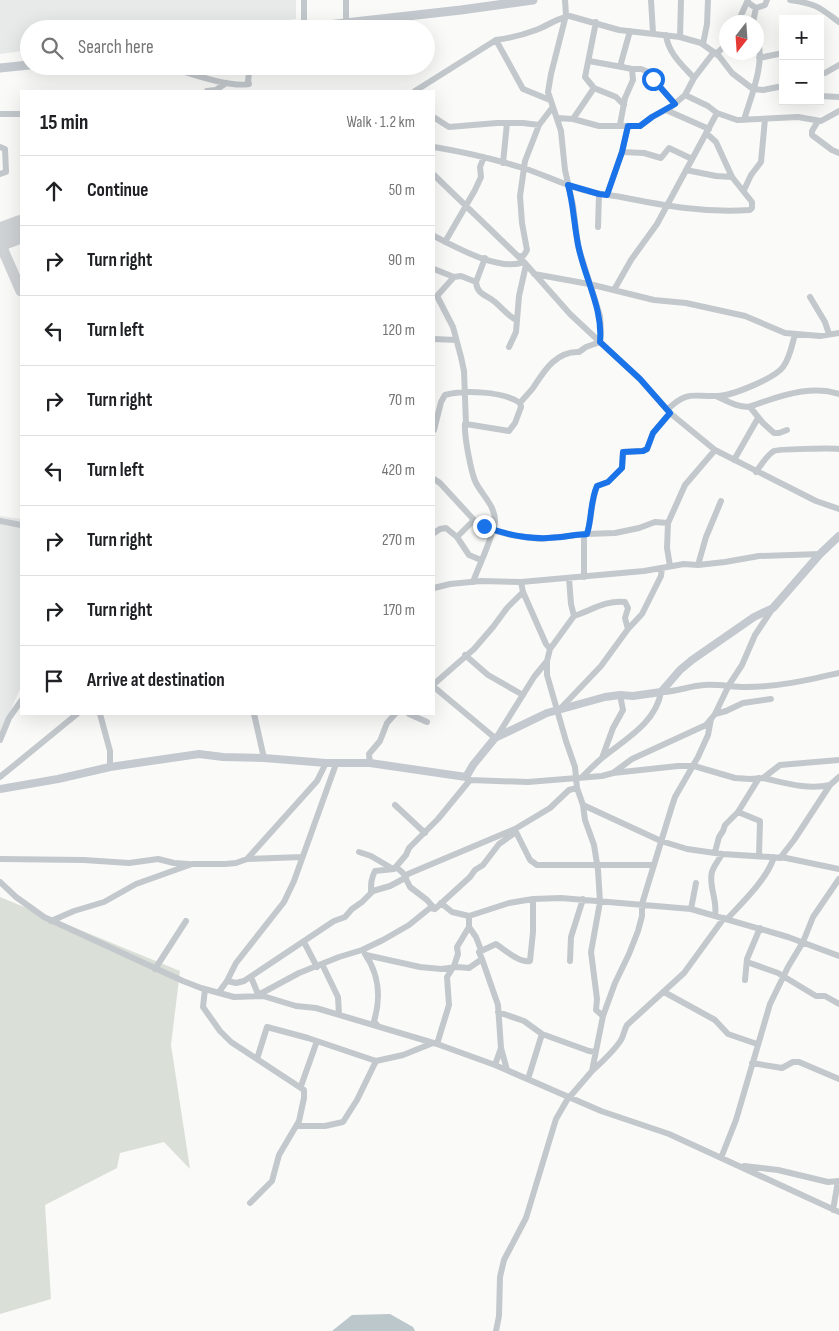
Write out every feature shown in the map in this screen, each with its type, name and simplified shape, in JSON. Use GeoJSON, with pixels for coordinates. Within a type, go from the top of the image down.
{"type":"FeatureCollection","features":[{"type":"Feature","properties":{"kind":"highway"},"geometry":{"type":"LineString","coordinates":[[370,20],[532,0]]}},
{"type":"Feature","properties":{"kind":"highway"},"geometry":{"type":"LineString","coordinates":[[0,68],[20,66]]}},
{"type":"Feature","properties":{"kind":"main road"},"geometry":{"type":"LineString","coordinates":[[0,788],[58,779],[110,767],[199,754],[326,764],[370,763],[468,778],[473,765],[496,738],[548,713],[605,697],[662,692],[680,670],[692,660],[754,617],[773,608],[820,554],[839,536]]}},
{"type":"Feature","properties":{"kind":"street"},"geometry":{"type":"LineString","coordinates":[[304,0],[304,20]]}},
{"type":"Feature","properties":{"kind":"street"},"geometry":{"type":"LineString","coordinates":[[346,0],[346,20]]}},
{"type":"Feature","properties":{"kind":"street"},"geometry":{"type":"LineString","coordinates":[[565,0],[566,16],[548,86],[552,108],[561,131],[565,170],[573,205],[578,246],[600,316],[600,342]]}},
{"type":"Feature","properties":{"kind":"street"},"geometry":{"type":"LineString","coordinates":[[651,0],[653,33]]}},
{"type":"Feature","properties":{"kind":"street"},"geometry":{"type":"LineString","coordinates":[[680,37],[681,0]]}},
{"type":"Feature","properties":{"kind":"street"},"geometry":{"type":"LineString","coordinates":[[704,44],[708,0]]}},
{"type":"Feature","properties":{"kind":"street"},"geometry":{"type":"LineString","coordinates":[[756,8],[765,5],[767,0]]}},
{"type":"Feature","properties":{"kind":"street"},"geometry":{"type":"LineString","coordinates":[[790,0],[823,9],[839,22]]}},
{"type":"Feature","properties":{"kind":"street"},"geometry":{"type":"LineString","coordinates":[[741,15],[748,1],[756,8]]}},
{"type":"Feature","properties":{"kind":"street"},"geometry":{"type":"LineString","coordinates":[[754,15],[756,8]]}},
{"type":"Feature","properties":{"kind":"street"},"geometry":{"type":"LineString","coordinates":[[417,90],[496,40],[537,30],[554,20],[566,16],[596,22],[619,30],[680,37],[704,44],[732,72],[753,89],[762,90],[779,87]]}},
{"type":"Feature","properties":{"kind":"street"},"geometry":{"type":"LineString","coordinates":[[596,22],[585,76],[594,88],[616,97],[624,105]]}},
{"type":"Feature","properties":{"kind":"street"},"geometry":{"type":"LineString","coordinates":[[622,68],[621,59],[630,31]]}},
{"type":"Feature","properties":{"kind":"street"},"geometry":{"type":"LineString","coordinates":[[666,35],[666,41],[672,52],[694,78]]}},
{"type":"Feature","properties":{"kind":"street"},"geometry":{"type":"LineString","coordinates":[[496,40],[523,89],[550,100]]}},
{"type":"Feature","properties":{"kind":"street"},"geometry":{"type":"LineString","coordinates":[[557,118],[573,119],[595,126],[640,126],[675,104],[685,95],[694,78],[719,50]]}},
{"type":"Feature","properties":{"kind":"street"},"geometry":{"type":"LineString","coordinates":[[764,57],[779,53]]}},
{"type":"Feature","properties":{"kind":"street"},"geometry":{"type":"LineString","coordinates":[[744,120],[759,60]]}},
{"type":"Feature","properties":{"kind":"street"},"geometry":{"type":"LineString","coordinates":[[589,61],[646,71],[675,104]]}},
{"type":"Feature","properties":{"kind":"street"},"geometry":{"type":"LineString","coordinates":[[824,73],[839,65]]}},
{"type":"Feature","properties":{"kind":"street"},"geometry":{"type":"LineString","coordinates":[[607,195],[622,152],[624,105],[633,80],[632,69]]}},
{"type":"Feature","properties":{"kind":"street"},"geometry":{"type":"LineString","coordinates":[[197,75],[226,83],[249,84],[249,75]]}},
{"type":"Feature","properties":{"kind":"street"},"geometry":{"type":"LineString","coordinates":[[216,90],[226,83]]}},
{"type":"Feature","properties":{"kind":"street"},"geometry":{"type":"LineString","coordinates":[[573,119],[594,88]]}},
{"type":"Feature","properties":{"kind":"street"},"geometry":{"type":"LineString","coordinates":[[685,95],[708,106],[717,113],[729,118],[744,120],[798,117],[818,120],[828,118],[839,111]]}},
{"type":"Feature","properties":{"kind":"street"},"geometry":{"type":"LineString","coordinates":[[824,96],[839,97]]}},
{"type":"Feature","properties":{"kind":"street"},"geometry":{"type":"LineString","coordinates":[[509,347],[516,332],[523,262],[527,250],[522,224],[520,196],[524,161],[539,125],[552,108]]}},
{"type":"Feature","properties":{"kind":"street"},"geometry":{"type":"LineString","coordinates":[[435,147],[503,162],[599,194],[652,205],[710,211],[750,210],[752,202],[732,177],[716,142],[708,131],[666,110]]}},
{"type":"Feature","properties":{"kind":"street"},"geometry":{"type":"LineString","coordinates":[[614,290],[631,260],[657,224],[717,113]]}},
{"type":"Feature","properties":{"kind":"street"},"geometry":{"type":"LineString","coordinates":[[0,114],[20,114]]}},
{"type":"Feature","properties":{"kind":"street"},"geometry":{"type":"LineString","coordinates":[[435,118],[449,127],[507,123],[539,125]]}},
{"type":"Feature","properties":{"kind":"street"},"geometry":{"type":"LineString","coordinates":[[744,190],[761,162],[765,119]]}},
{"type":"Feature","properties":{"kind":"street"},"geometry":{"type":"LineString","coordinates":[[818,120],[812,135],[839,153]]}},
{"type":"Feature","properties":{"kind":"street"},"geometry":{"type":"LineString","coordinates":[[503,162],[507,123]]}},
{"type":"Feature","properties":{"kind":"street"},"geometry":{"type":"LineString","coordinates":[[0,147],[5,150],[6,171],[0,174]]}},
{"type":"Feature","properties":{"kind":"street"},"geometry":{"type":"LineString","coordinates":[[622,152],[644,153],[661,158],[669,148],[692,159]]}},
{"type":"Feature","properties":{"kind":"street"},"geometry":{"type":"LineString","coordinates":[[444,242],[467,206],[481,177],[480,167],[484,157]]}},
{"type":"Feature","properties":{"kind":"street"},"geometry":{"type":"LineString","coordinates":[[686,170],[732,177]]}},
{"type":"Feature","properties":{"kind":"street"},"geometry":{"type":"LineString","coordinates":[[435,176],[523,262],[570,314],[640,379],[669,411],[715,450],[816,501],[839,509]]}},
{"type":"Feature","properties":{"kind":"street"},"geometry":{"type":"LineString","coordinates":[[598,227],[599,194]]}},
{"type":"Feature","properties":{"kind":"street"},"geometry":{"type":"LineString","coordinates":[[435,237],[495,262],[509,265],[523,262]]}},
{"type":"Feature","properties":{"kind":"street"},"geometry":{"type":"LineString","coordinates":[[485,258],[476,282],[478,290],[495,302],[508,316],[516,320]]}},
{"type":"Feature","properties":{"kind":"street"},"geometry":{"type":"LineString","coordinates":[[435,269],[454,277],[461,276],[476,282]]}},
{"type":"Feature","properties":{"kind":"street"},"geometry":{"type":"LineString","coordinates":[[534,274],[589,284],[654,300],[686,303],[745,316],[785,333],[820,336],[839,333]]}},
{"type":"Feature","properties":{"kind":"street"},"geometry":{"type":"LineString","coordinates":[[454,277],[435,296],[452,327],[464,370],[463,393],[466,424],[464,434],[472,470],[476,482],[494,512],[495,520],[473,582]]}},
{"type":"Feature","properties":{"kind":"street"},"geometry":{"type":"LineString","coordinates":[[810,297],[825,322],[828,334]]}},
{"type":"Feature","properties":{"kind":"street"},"geometry":{"type":"LineString","coordinates":[[584,576],[585,534],[591,513],[591,504],[597,486],[608,482],[622,468],[623,452],[647,449],[653,433],[669,411],[686,396],[716,396],[733,393],[769,378],[782,369],[788,360],[795,334]]}},
{"type":"Feature","properties":{"kind":"street"},"geometry":{"type":"LineString","coordinates":[[435,339],[456,340]]}},
{"type":"Feature","properties":{"kind":"street"},"geometry":{"type":"LineString","coordinates":[[520,403],[534,387],[542,373],[560,357],[572,351],[579,352],[586,347],[600,342]]}},
{"type":"Feature","properties":{"kind":"street"},"geometry":{"type":"LineString","coordinates":[[716,396],[750,407],[778,396],[794,393],[819,390],[839,394]]}},
{"type":"Feature","properties":{"kind":"street"},"geometry":{"type":"LineString","coordinates":[[435,420],[437,400],[445,395],[463,393],[493,394],[520,403]]}},
{"type":"Feature","properties":{"kind":"street"},"geometry":{"type":"LineString","coordinates":[[466,424],[509,431],[522,407],[520,403]]}},
{"type":"Feature","properties":{"kind":"street"},"geometry":{"type":"LineString","coordinates":[[750,407],[758,418],[774,433],[787,430]]}},
{"type":"Feature","properties":{"kind":"street"},"geometry":{"type":"LineString","coordinates":[[734,460],[758,418]]}},
{"type":"Feature","properties":{"kind":"street"},"geometry":{"type":"LineString","coordinates":[[756,472],[770,454],[779,450],[839,449]]}},
{"type":"Feature","properties":{"kind":"street"},"geometry":{"type":"LineString","coordinates":[[670,566],[667,548],[668,523],[685,486],[715,450]]}},
{"type":"Feature","properties":{"kind":"street"},"geometry":{"type":"LineString","coordinates":[[435,480],[474,520],[493,530],[511,535],[540,538],[622,533],[655,522],[668,523]]}},
{"type":"Feature","properties":{"kind":"street"},"geometry":{"type":"LineString","coordinates":[[698,565],[706,537],[721,501]]}},
{"type":"Feature","properties":{"kind":"street"},"geometry":{"type":"LineString","coordinates":[[457,537],[474,520]]}},
{"type":"Feature","properties":{"kind":"street"},"geometry":{"type":"LineString","coordinates":[[0,521],[20,525]]}},
{"type":"Feature","properties":{"kind":"street"},"geometry":{"type":"LineString","coordinates":[[435,532],[446,528],[457,537],[469,555],[481,560]]}},
{"type":"Feature","properties":{"kind":"street"},"geometry":{"type":"LineString","coordinates":[[435,588],[473,582],[501,580],[521,582],[569,578],[684,564],[698,565],[759,556],[820,554]]}},
{"type":"Feature","properties":{"kind":"street"},"geometry":{"type":"LineString","coordinates":[[557,711],[601,666],[628,629],[642,614],[661,576],[662,568]]}},
{"type":"Feature","properties":{"kind":"street"},"geometry":{"type":"LineString","coordinates":[[569,578],[574,616]]}},
{"type":"Feature","properties":{"kind":"street"},"geometry":{"type":"LineString","coordinates":[[521,582],[523,592],[550,649]]}},
{"type":"Feature","properties":{"kind":"street"},"geometry":{"type":"LineString","coordinates":[[435,685],[474,649],[494,627],[507,608],[523,592]]}},
{"type":"Feature","properties":{"kind":"street"},"geometry":{"type":"LineString","coordinates":[[603,1016],[596,1010],[598,999],[591,952],[600,902],[594,845],[584,820],[583,805],[577,788],[579,778],[546,671],[550,649],[574,616],[604,603],[624,602],[628,608],[625,618],[628,629]]}},
{"type":"Feature","properties":{"kind":"street"},"geometry":{"type":"LineString","coordinates":[[613,773],[632,760],[706,725],[742,666],[755,635],[773,608]]}},
{"type":"Feature","properties":{"kind":"street"},"geometry":{"type":"LineString","coordinates":[[465,656],[488,675],[523,695]]}},
{"type":"Feature","properties":{"kind":"street"},"geometry":{"type":"LineString","coordinates":[[435,687],[496,738],[534,677],[547,661]]}},
{"type":"Feature","properties":{"kind":"street"},"geometry":{"type":"LineString","coordinates":[[579,778],[626,740],[647,720],[660,702],[662,692],[674,692],[704,685],[774,686],[839,673]]}},
{"type":"Feature","properties":{"kind":"street"},"geometry":{"type":"LineString","coordinates":[[602,758],[613,728],[623,710],[620,695]]}},
{"type":"Feature","properties":{"kind":"street"},"geometry":{"type":"LineString","coordinates":[[713,716],[743,703],[771,699]]}},
{"type":"Feature","properties":{"kind":"street"},"geometry":{"type":"LineString","coordinates":[[0,740],[9,718],[20,702]]}},
{"type":"Feature","properties":{"kind":"street"},"geometry":{"type":"LineString","coordinates":[[0,777],[76,715]]}},
{"type":"Feature","properties":{"kind":"street"},"geometry":{"type":"LineString","coordinates":[[100,715],[110,751],[110,767]]}},
{"type":"Feature","properties":{"kind":"street"},"geometry":{"type":"LineString","coordinates":[[254,715],[264,758]]}},
{"type":"Feature","properties":{"kind":"street"},"geometry":{"type":"LineString","coordinates":[[370,763],[369,754],[380,741],[387,723],[394,715]]}},
{"type":"Feature","properties":{"kind":"street"},"geometry":{"type":"LineString","coordinates":[[411,715],[427,722]]}},
{"type":"Feature","properties":{"kind":"street"},"geometry":{"type":"LineString","coordinates":[[592,1071],[603,1016],[638,931],[642,916],[642,904],[664,827],[675,797],[694,766],[708,735],[713,716]]}},
{"type":"Feature","properties":{"kind":"street"},"geometry":{"type":"LineString","coordinates":[[715,852],[719,836],[725,825],[738,812],[761,778],[780,765],[839,760]]}},
{"type":"Feature","properties":{"kind":"street"},"geometry":{"type":"LineString","coordinates":[[247,859],[317,781],[326,764]]}},
{"type":"Feature","properties":{"kind":"street"},"geometry":{"type":"LineString","coordinates":[[219,992],[236,963],[284,902],[294,882],[336,764]]}},
{"type":"Feature","properties":{"kind":"street"},"geometry":{"type":"LineString","coordinates":[[373,891],[370,886],[375,870],[395,868],[468,778],[528,782],[602,776],[668,766],[694,766],[735,778],[761,778],[806,787],[830,785]]}},
{"type":"Feature","properties":{"kind":"street"},"geometry":{"type":"LineString","coordinates":[[496,1331],[499,1316],[500,1277],[504,1260],[526,1218],[556,1119],[570,1097],[616,1047],[627,1025],[684,973],[726,919],[743,902],[777,858],[794,840],[830,785],[839,778]]}},
{"type":"Feature","properties":{"kind":"street"},"geometry":{"type":"LineString","coordinates":[[0,882],[30,909],[155,969],[205,989],[234,997],[257,995],[264,993],[286,979],[339,957],[364,952],[410,925],[430,908],[435,909],[470,877],[475,870],[483,865],[499,844],[516,830],[550,808],[569,790],[577,788]]}},
{"type":"Feature","properties":{"kind":"street"},"geometry":{"type":"LineString","coordinates":[[394,805],[425,833]]}},
{"type":"Feature","properties":{"kind":"street"},"geometry":{"type":"LineString","coordinates":[[583,805],[661,841],[687,849],[777,858],[839,868]]}},
{"type":"Feature","properties":{"kind":"street"},"geometry":{"type":"LineString","coordinates":[[738,812],[760,821],[759,856]]}},
{"type":"Feature","properties":{"kind":"street"},"geometry":{"type":"LineString","coordinates":[[227,981],[240,982],[250,977],[334,921],[345,917],[373,891],[405,878],[408,874],[516,830]]}},
{"type":"Feature","properties":{"kind":"street"},"geometry":{"type":"LineString","coordinates":[[516,830],[530,860],[534,864],[654,865]]}},
{"type":"Feature","properties":{"kind":"street"},"geometry":{"type":"LineString","coordinates":[[359,852],[403,873],[412,889],[435,909]]}},
{"type":"Feature","properties":{"kind":"street"},"geometry":{"type":"LineString","coordinates":[[715,916],[717,906],[711,875],[722,854]]}},
{"type":"Feature","properties":{"kind":"street"},"geometry":{"type":"LineString","coordinates":[[0,859],[84,860],[129,863],[158,859],[174,863],[229,864],[247,859],[302,857]]}},
{"type":"Feature","properties":{"kind":"street"},"geometry":{"type":"LineString","coordinates":[[52,921],[74,911],[104,902],[136,884],[192,864]]}},
{"type":"Feature","properties":{"kind":"street"},"geometry":{"type":"LineString","coordinates":[[721,1158],[736,1120],[770,1004],[814,917],[839,879]]}},
{"type":"Feature","properties":{"kind":"street"},"geometry":{"type":"LineString","coordinates":[[691,909],[696,884]]}},
{"type":"Feature","properties":{"kind":"street"},"geometry":{"type":"LineString","coordinates":[[441,903],[452,912],[469,916],[509,903],[533,899],[561,898],[691,909],[760,928],[839,956]]}},
{"type":"Feature","properties":{"kind":"street"},"geometry":{"type":"LineString","coordinates":[[479,952],[496,944],[520,960],[530,961],[533,932],[533,899]]}},
{"type":"Feature","properties":{"kind":"street"},"geometry":{"type":"LineString","coordinates":[[570,961],[571,937],[583,899]]}},
{"type":"Feature","properties":{"kind":"street"},"geometry":{"type":"LineString","coordinates":[[257,1059],[268,1027],[376,1061],[403,1055],[435,1043],[449,1006],[447,979],[458,954],[457,947],[469,928],[469,916]]}},
{"type":"Feature","properties":{"kind":"street"},"geometry":{"type":"LineString","coordinates":[[155,969],[186,921]]}},
{"type":"Feature","properties":{"kind":"street"},"geometry":{"type":"LineString","coordinates":[[469,928],[473,931],[479,943],[481,950],[479,952],[496,998],[501,1048],[507,1070]]}},
{"type":"Feature","properties":{"kind":"street"},"geometry":{"type":"LineString","coordinates":[[745,980],[750,950],[760,928]]}},
{"type":"Feature","properties":{"kind":"street"},"geometry":{"type":"LineString","coordinates":[[304,942],[320,965],[338,997],[339,1014]]}},
{"type":"Feature","properties":{"kind":"street"},"geometry":{"type":"LineString","coordinates":[[364,952],[420,967],[469,968],[482,960]]}},
{"type":"Feature","properties":{"kind":"street"},"geometry":{"type":"LineString","coordinates":[[364,952],[378,988],[379,1000],[374,1021],[378,1026]]}},
{"type":"Feature","properties":{"kind":"street"},"geometry":{"type":"LineString","coordinates":[[747,962],[784,976],[816,996],[825,996],[839,1004]]}},
{"type":"Feature","properties":{"kind":"street"},"geometry":{"type":"LineString","coordinates":[[250,977],[257,995]]}},
{"type":"Feature","properties":{"kind":"street"},"geometry":{"type":"LineString","coordinates":[[205,989],[203,1007],[212,1021],[231,1042],[279,1075],[301,1086],[304,1090],[304,1098],[297,1126],[279,1155],[272,1182],[250,1203]]}},
{"type":"Feature","properties":{"kind":"street"},"geometry":{"type":"LineString","coordinates":[[664,992],[714,1020],[728,1034],[757,1044]]}},
{"type":"Feature","properties":{"kind":"street"},"geometry":{"type":"LineString","coordinates":[[257,995],[296,1006],[316,1008],[339,1014],[435,1043],[495,1065],[601,1111],[669,1134],[836,1211],[839,1181],[828,1182],[778,1170],[740,1166]]}},
{"type":"Feature","properties":{"kind":"street"},"geometry":{"type":"LineString","coordinates":[[498,1012],[524,1021],[542,1034],[588,1051],[596,1052]]}},
{"type":"Feature","properties":{"kind":"street"},"geometry":{"type":"LineString","coordinates":[[528,1078],[542,1034]]}},
{"type":"Feature","properties":{"kind":"street"},"geometry":{"type":"LineString","coordinates":[[301,1086],[316,1041]]}},
{"type":"Feature","properties":{"kind":"street"},"geometry":{"type":"LineString","coordinates":[[495,1065],[501,1048]]}},
{"type":"Feature","properties":{"kind":"street"},"geometry":{"type":"LineString","coordinates":[[297,1126],[325,1126],[343,1122],[357,1100],[376,1061]]}},
{"type":"Feature","properties":{"kind":"street"},"geometry":{"type":"LineString","coordinates":[[752,1063],[782,1068],[793,1062],[799,1062],[839,1079]]}},
{"type":"Feature","properties":{"kind":"shaded area"},"geometry":{"type":"Polygon","coordinates":[[[0,0],[296,0],[296,19],[288,20],[20,20],[20,51],[0,54],[0,0]]]}},
{"type":"Feature","properties":{"kind":"shaded area"},"geometry":{"type":"Polygon","coordinates":[[[0,516],[20,519],[20,689],[0,734],[0,516]]]}},
{"type":"Feature","properties":{"kind":"shaded area"},"geometry":{"type":"Polygon","coordinates":[[[0,897],[180,971],[171,1045],[190,1169],[164,1142],[120,1153],[117,1168],[45,1205],[51,1299],[0,1314],[0,897]]]}},
{"type":"Feature","properties":{"kind":"shaded area"},"geometry":{"type":"Polygon","coordinates":[[[390,1314],[413,1327],[415,1331],[332,1331],[352,1315],[390,1314]]]}},
{"type":"Feature","properties":{"kind":"taxiway"},"geometry":{"type":"LineString","coordinates":[[0,243],[20,289]]}},
{"type":"Feature","properties":{"kind":"runway"},"geometry":{"type":"LineString","coordinates":[[0,237],[20,229]]}},
{"type":"Feature","properties":{"kind":"route"},"geometry":{"type":"LineString","coordinates":[[484,526],[511,535],[540,538],[570,537],[576,534],[587,534],[591,504],[597,486],[608,482],[622,468],[624,464],[623,452],[647,449],[653,433],[670,413],[640,379],[600,342],[600,316],[578,246],[573,205],[568,185],[581,190],[607,195],[619,162],[628,126],[640,126],[675,104],[653,79]]}}]}
